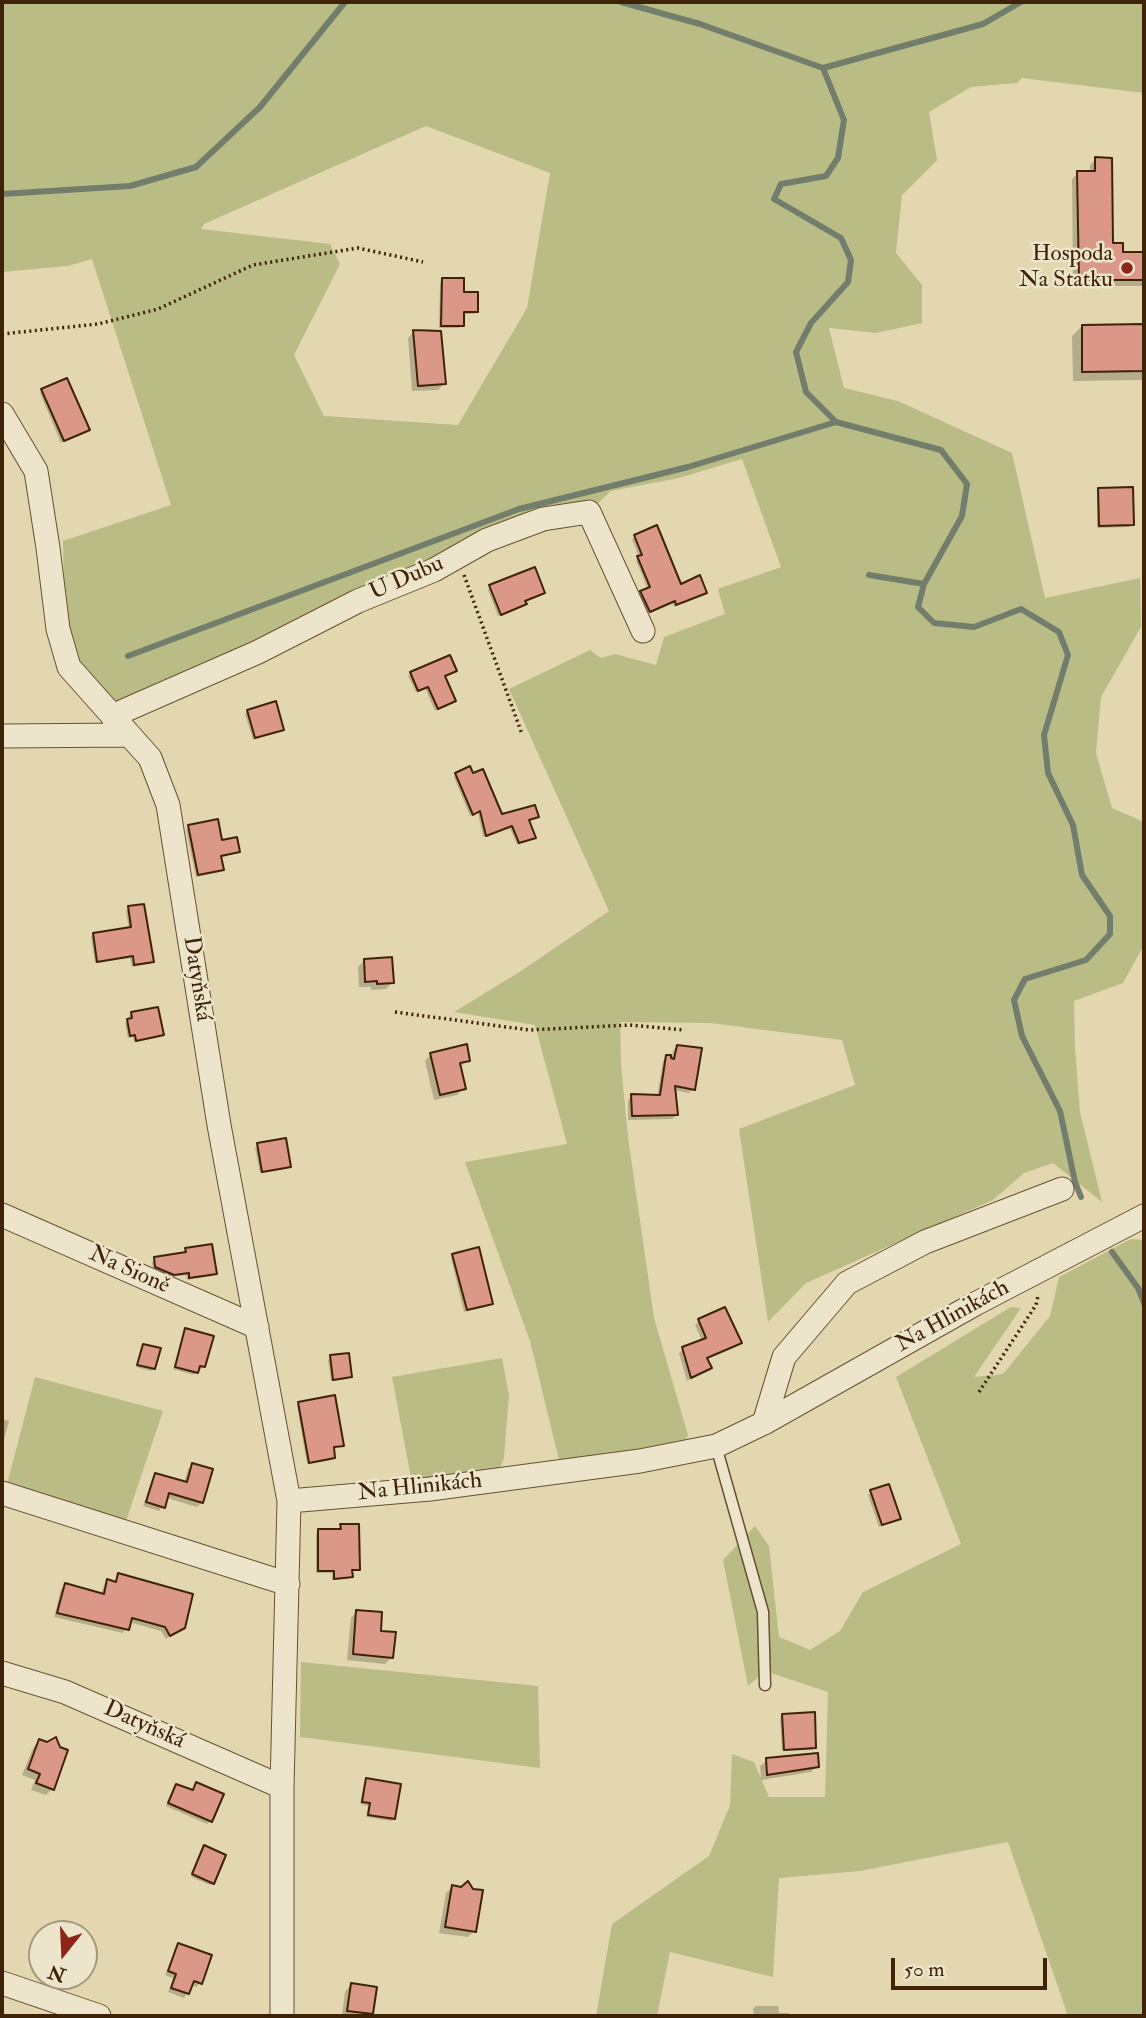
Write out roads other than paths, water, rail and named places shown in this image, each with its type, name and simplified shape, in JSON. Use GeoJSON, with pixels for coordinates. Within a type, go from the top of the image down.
{"type":"FeatureCollection","features":[{"type":"Feature","properties":{"kind":"street","name":"Datyňská"},"geometry":{"type":"LineString","coordinates":[[2,414],[36,471],[58,629],[69,667],[150,758],[168,805],[219,1125],[289,1500],[282,1787],[282,2016]]}},
{"type":"Feature","properties":{"kind":"street","name":"U Dubu"},"geometry":{"type":"LineString","coordinates":[[112,716],[258,652],[358,601],[434,570],[487,540],[543,519],[589,512],[643,631]]}},
{"type":"Feature","properties":{"kind":"street"},"geometry":{"type":"LineString","coordinates":[[2,736],[128,735]]}},
{"type":"Feature","properties":{"kind":"street"},"geometry":{"type":"LineString","coordinates":[[764,1423],[784,1357],[848,1283],[925,1242],[1062,1189]]}},
{"type":"Feature","properties":{"kind":"street","name":"Na Sioně"},"geometry":{"type":"LineString","coordinates":[[2,1215],[257,1327]]}},
{"type":"Feature","properties":{"kind":"street","name":"Na Hlinikách"},"geometry":{"type":"LineString","coordinates":[[289,1500],[442,1487],[640,1461],[716,1446],[764,1423],[964,1310],[1144,1216]]}},
{"type":"Feature","properties":{"kind":"street"},"geometry":{"type":"LineString","coordinates":[[2,1493],[288,1584]]}},
{"type":"Feature","properties":{"kind":"street","name":"Datyňská"},"geometry":{"type":"LineString","coordinates":[[2,1673],[65,1692],[282,1787]]}},
{"type":"Feature","properties":{"kind":"street"},"geometry":{"type":"LineString","coordinates":[[2,1983],[99,2016]]}},
{"type":"Feature","properties":{"kind":"lane"},"geometry":{"type":"LineString","coordinates":[[716,1446],[763,1612],[765,1685]]}},
{"type":"Feature","properties":{"kind":"waterway"},"geometry":{"type":"LineString","coordinates":[[2,194],[130,186],[196,167],[260,107],[345,2]]}},
{"type":"Feature","properties":{"kind":"waterway"},"geometry":{"type":"LineString","coordinates":[[621,2],[700,24],[823,68]]}},
{"type":"Feature","properties":{"kind":"waterway"},"geometry":{"type":"LineString","coordinates":[[1021,2],[983,24],[823,68],[844,120],[838,158],[826,176],[781,184],[774,199],[841,238],[851,260],[848,282],[811,323],[796,352],[806,392],[836,422],[941,450],[967,484],[962,516],[924,584],[918,607],[934,623],[974,627],[1021,609],[1059,632],[1068,655],[1044,735],[1048,773],[1073,825],[1082,875],[1110,916],[1110,934],[1086,960],[1025,979],[1014,1000],[1022,1036],[1060,1111],[1075,1182],[1081,1197]]}},
{"type":"Feature","properties":{"kind":"waterway"},"geometry":{"type":"LineString","coordinates":[[128,656],[519,509],[688,467],[836,422]]}},
{"type":"Feature","properties":{"kind":"waterway"},"geometry":{"type":"LineString","coordinates":[[869,575],[924,584]]}},
{"type":"Feature","properties":{"kind":"waterway"},"geometry":{"type":"LineString","coordinates":[[1112,1252],[1138,1288],[1144,1303]]}},
{"type":"Feature","properties":{"kind":"place","name":"Hospoda Na Statku"},"geometry":{"type":"Point","coordinates":[1127,268]}}]}
